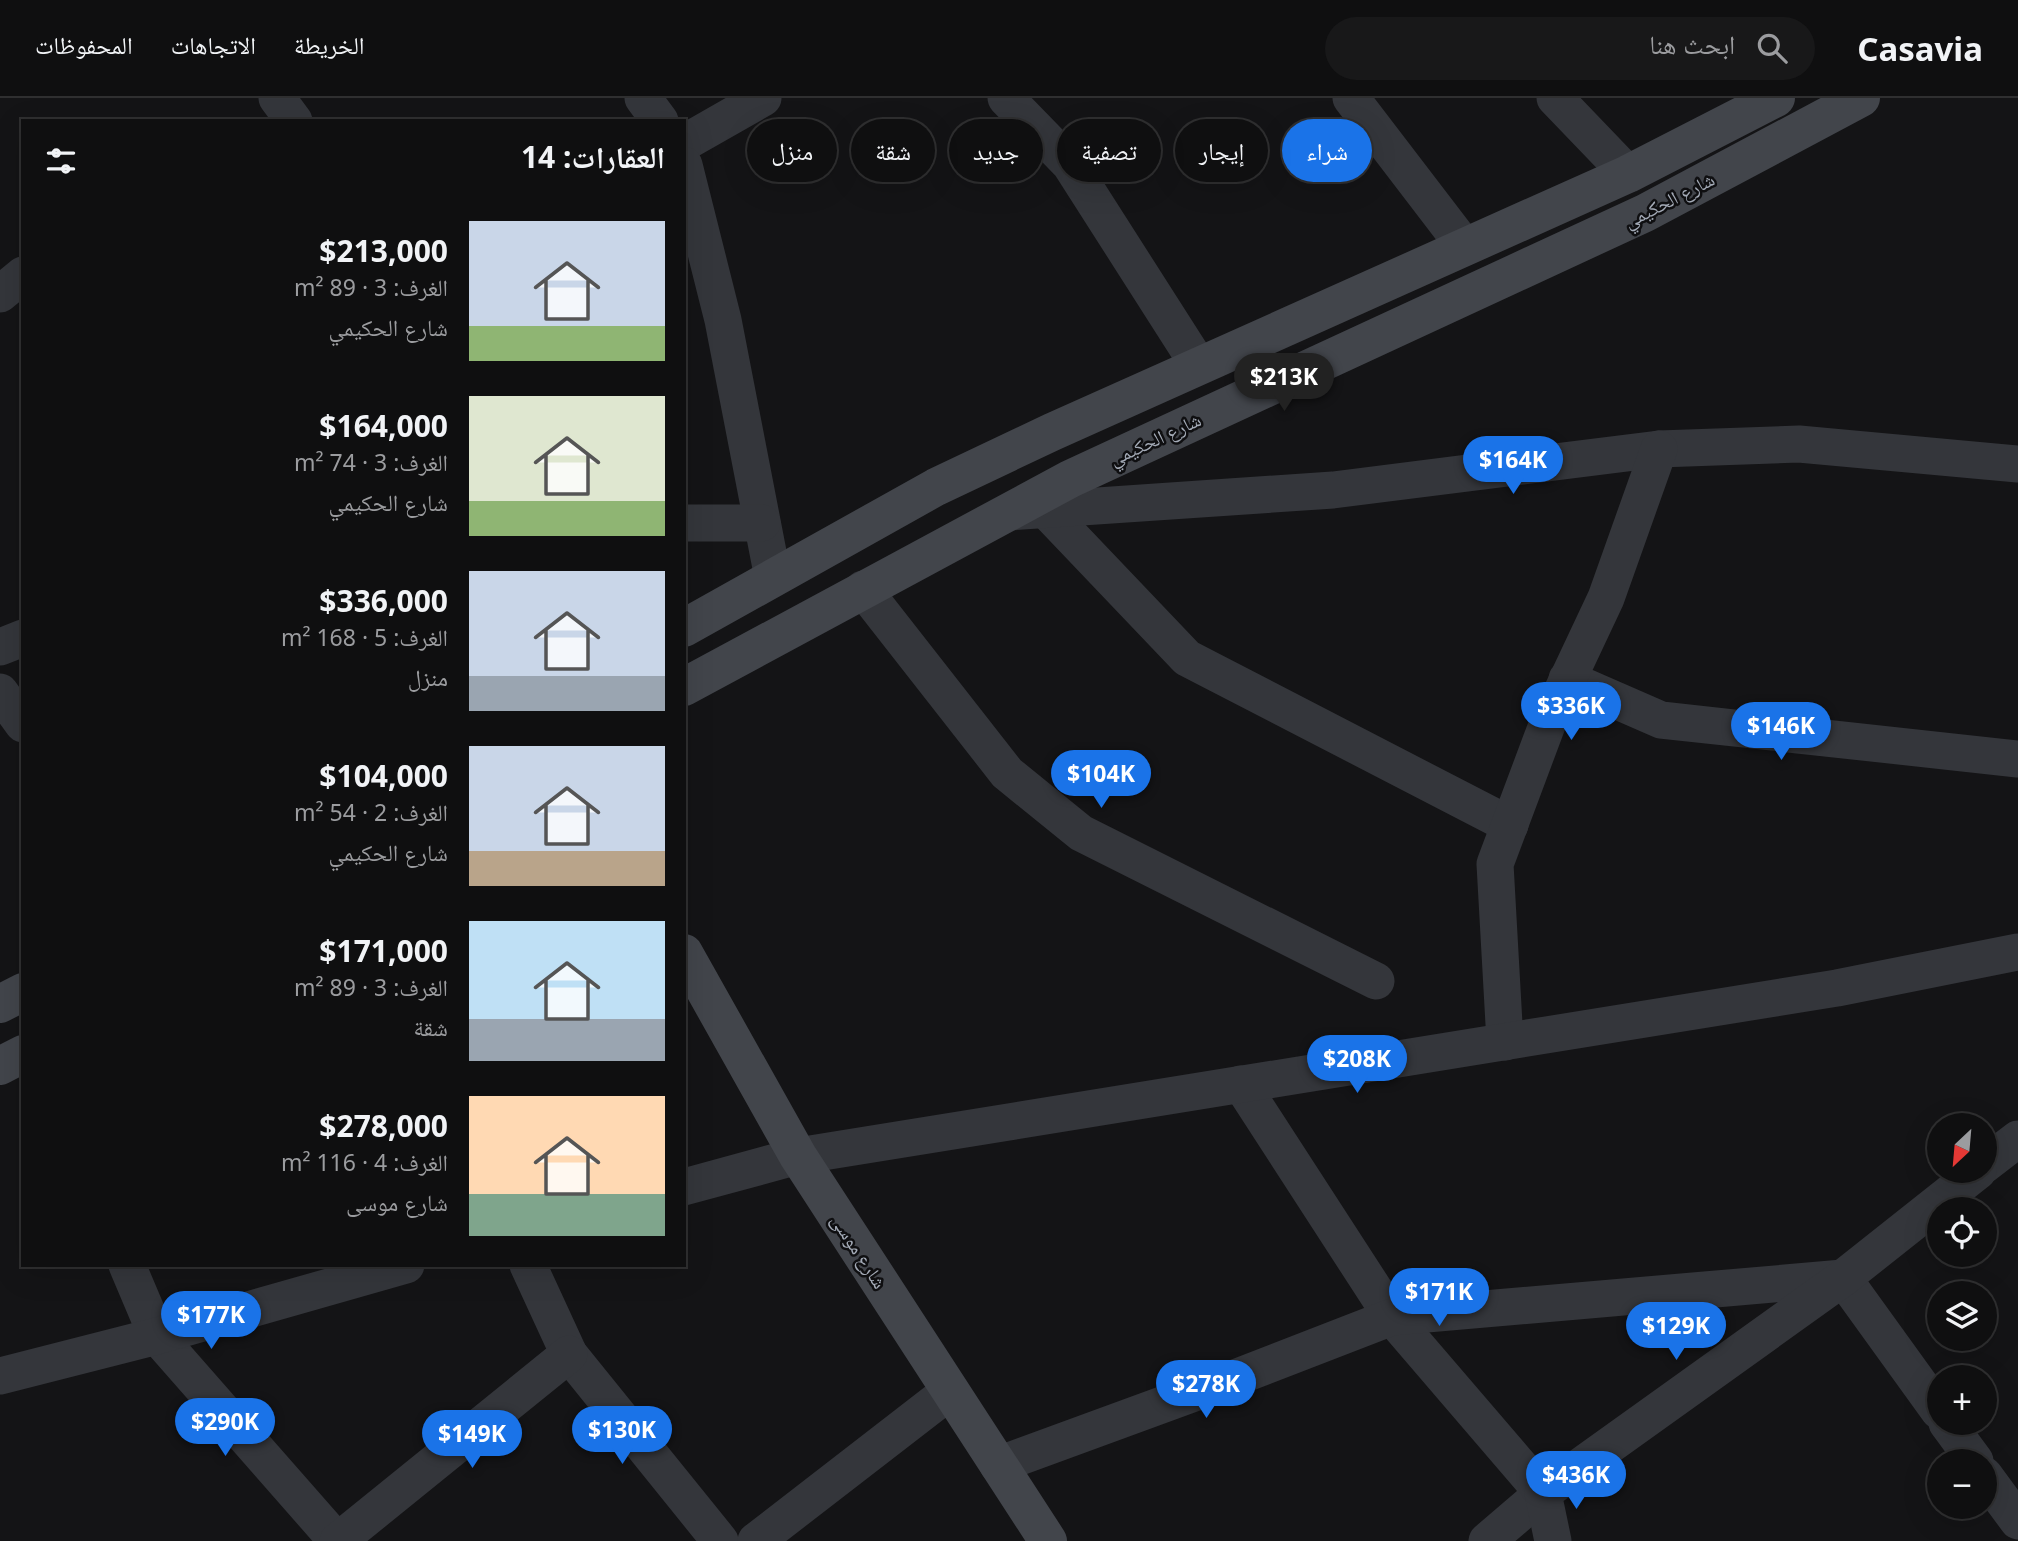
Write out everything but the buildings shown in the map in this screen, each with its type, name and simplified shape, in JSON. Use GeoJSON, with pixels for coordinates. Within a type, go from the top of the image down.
{"type":"FeatureCollection","features":[{"type":"Feature","properties":{"kind":"street"},"geometry":{"type":"LineString","coordinates":[[686,143],[763,98]]}},
{"type":"Feature","properties":{"kind":"street"},"geometry":{"type":"LineString","coordinates":[[1006,98],[1070,164],[1199,366]]}},
{"type":"Feature","properties":{"kind":"street"},"geometry":{"type":"LineString","coordinates":[[1351,98],[1465,247]]}},
{"type":"Feature","properties":{"kind":"street"},"geometry":{"type":"LineString","coordinates":[[1555,98],[1628,174]]}},
{"type":"Feature","properties":{"kind":"street"},"geometry":{"type":"LineString","coordinates":[[686,627],[936,487],[1628,174],[1776,98]]}},
{"type":"Feature","properties":{"kind":"street","name":"شارع الحكيمي"},"geometry":{"type":"LineString","coordinates":[[686,686],[863,589],[1027,510],[1070,479],[1645,213],[1861,98]]}},
{"type":"Feature","properties":{"kind":"street"},"geometry":{"type":"LineString","coordinates":[[686,173],[723,320],[773,579]]}},
{"type":"Feature","properties":{"kind":"street"},"geometry":{"type":"LineString","coordinates":[[1027,510],[1333,490],[1659,449],[1799,444],[2018,464]]}},
{"type":"Feature","properties":{"kind":"street"},"geometry":{"type":"LineString","coordinates":[[1505,1042],[1496,864],[1550,717],[1606,598],[1659,449]]}},
{"type":"Feature","properties":{"kind":"street"},"geometry":{"type":"LineString","coordinates":[[1027,510],[1188,658],[1510,825]]}},
{"type":"Feature","properties":{"kind":"street"},"geometry":{"type":"LineString","coordinates":[[686,523],[762,523]]}},
{"type":"Feature","properties":{"kind":"street"},"geometry":{"type":"LineString","coordinates":[[863,589],[1007,773],[1081,833],[1376,981]]}},
{"type":"Feature","properties":{"kind":"street"},"geometry":{"type":"LineString","coordinates":[[0,647],[21,640]]}},
{"type":"Feature","properties":{"kind":"street"},"geometry":{"type":"LineString","coordinates":[[1567,680],[1661,720],[2018,760]]}},
{"type":"Feature","properties":{"kind":"street"},"geometry":{"type":"LineString","coordinates":[[0,692],[21,721]]}},
{"type":"Feature","properties":{"kind":"street"},"geometry":{"type":"LineString","coordinates":[[686,1186],[798,1156],[1837,988],[2018,952]]}},
{"type":"Feature","properties":{"kind":"street","name":"شارع موسى"},"geometry":{"type":"LineString","coordinates":[[686,957],[798,1156],[1048,1541]]}},
{"type":"Feature","properties":{"kind":"street"},"geometry":{"type":"LineString","coordinates":[[0,1004],[21,993]]}},
{"type":"Feature","properties":{"kind":"street"},"geometry":{"type":"LineString","coordinates":[[0,1066],[21,1055]]}},
{"type":"Feature","properties":{"kind":"street"},"geometry":{"type":"LineString","coordinates":[[1241,1084],[1392,1317],[1543,1493],[1553,1541]]}},
{"type":"Feature","properties":{"kind":"street"},"geometry":{"type":"LineString","coordinates":[[1997,1155],[2018,1139]]}},
{"type":"Feature","properties":{"kind":"street"},"geometry":{"type":"LineString","coordinates":[[1487,1541],[1543,1493],[1843,1278],[1963,1183]]}},
{"type":"Feature","properties":{"kind":"street"},"geometry":{"type":"LineString","coordinates":[[128,1267],[157,1336],[338,1541],[569,1354]]}},
{"type":"Feature","properties":{"kind":"street"},"geometry":{"type":"LineString","coordinates":[[0,1376],[157,1336],[399,1267]]}},
{"type":"Feature","properties":{"kind":"street"},"geometry":{"type":"LineString","coordinates":[[529,1267],[569,1354],[720,1541]]}},
{"type":"Feature","properties":{"kind":"street"},"geometry":{"type":"LineString","coordinates":[[998,1465],[1392,1317],[1843,1278]]}},
{"type":"Feature","properties":{"kind":"street"},"geometry":{"type":"LineString","coordinates":[[1843,1278],[1927,1394]]}},
{"type":"Feature","properties":{"kind":"street"},"geometry":{"type":"LineString","coordinates":[[756,1541],[950,1391]]}},
{"type":"Feature","properties":{"kind":"street"},"geometry":{"type":"LineString","coordinates":[[1997,1493],[2018,1521]]}}]}
